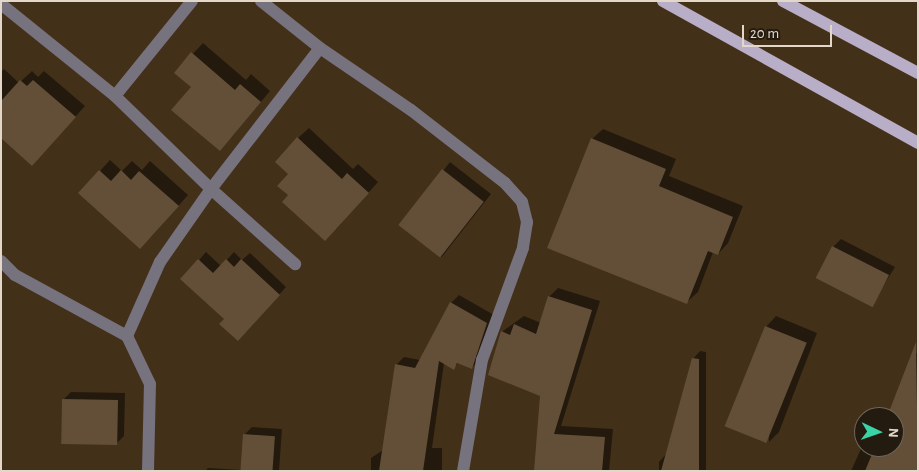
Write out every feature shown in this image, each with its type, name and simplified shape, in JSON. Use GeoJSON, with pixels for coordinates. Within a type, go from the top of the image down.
{"type":"FeatureCollection","features":[{"type":"Feature","properties":{"kind":"main road"},"geometry":{"type":"LineString","coordinates":[[663,1],[918,143]]}},
{"type":"Feature","properties":{"kind":"main road"},"geometry":{"type":"LineString","coordinates":[[783,1],[918,74]]}},
{"type":"Feature","properties":{"kind":"street"},"geometry":{"type":"LineString","coordinates":[[115,96],[192,1]]}},
{"type":"Feature","properties":{"kind":"street"},"geometry":{"type":"LineString","coordinates":[[261,1],[320,48],[411,110],[505,183],[522,202],[527,222],[523,248],[482,360],[463,471]]}},
{"type":"Feature","properties":{"kind":"street"},"geometry":{"type":"LineString","coordinates":[[1,4],[115,96],[211,188],[295,264]]}},
{"type":"Feature","properties":{"kind":"street"},"geometry":{"type":"LineString","coordinates":[[127,336],[160,262],[211,188],[320,48]]}},
{"type":"Feature","properties":{"kind":"street"},"geometry":{"type":"LineString","coordinates":[[1,261],[15,275],[127,336],[150,384],[148,471]]}},
{"type":"Feature","properties":{"kind":"building"},"geometry":{"type":"Polygon","coordinates":[[[191,52],[235,90],[240,84],[261,102],[220,151],[171,110],[191,87],[174,73],[191,52]]]}},
{"type":"Feature","properties":{"kind":"building"},"geometry":{"type":"Polygon","coordinates":[[[20,80],[27,86],[33,80],[76,117],[32,166],[1,138],[1,101],[20,80]]]}},
{"type":"Feature","properties":{"kind":"building"},"geometry":{"type":"Polygon","coordinates":[[[297,137],[342,179],[347,173],[369,193],[325,241],[282,202],[288,195],[277,186],[288,174],[275,162],[297,137]]]}},
{"type":"Feature","properties":{"kind":"building"},"geometry":{"type":"Polygon","coordinates":[[[591,138],[666,169],[659,186],[733,217],[718,255],[708,251],[687,304],[547,248],[591,138]]]}},
{"type":"Feature","properties":{"kind":"building"},"geometry":{"type":"Polygon","coordinates":[[[442,169],[484,202],[440,258],[398,225],[442,169]]]}},
{"type":"Feature","properties":{"kind":"building"},"geometry":{"type":"Polygon","coordinates":[[[99,170],[111,181],[121,170],[131,180],[139,171],[179,206],[140,249],[78,193],[99,170]]]}},
{"type":"Feature","properties":{"kind":"building"},"geometry":{"type":"Polygon","coordinates":[[[832,246],[889,275],[873,307],[816,278],[832,246]]]}},
{"type":"Feature","properties":{"kind":"building"},"geometry":{"type":"Polygon","coordinates":[[[198,259],[213,273],[226,259],[234,267],[241,259],[280,295],[238,341],[219,324],[224,319],[180,279],[198,259]]]}},
{"type":"Feature","properties":{"kind":"building"},"geometry":{"type":"Polygon","coordinates":[[[548,296],[592,310],[554,434],[605,437],[602,471],[534,471],[540,396],[488,375],[501,331],[510,335],[514,324],[536,334],[548,296]]]}},
{"type":"Feature","properties":{"kind":"building"},"geometry":{"type":"Polygon","coordinates":[[[450,302],[487,323],[472,369],[457,363],[454,370],[439,361],[423,471],[379,471],[395,364],[415,368],[450,302]]]}},
{"type":"Feature","properties":{"kind":"building"},"geometry":{"type":"Polygon","coordinates":[[[765,326],[807,343],[766,443],[725,426],[765,326]]]}},
{"type":"Feature","properties":{"kind":"building"},"geometry":{"type":"Polygon","coordinates":[[[916,342],[918,471],[865,471],[871,457],[904,457],[904,407],[891,407],[916,342]]]}},
{"type":"Feature","properties":{"kind":"building"},"geometry":{"type":"Polygon","coordinates":[[[692,358],[699,359],[699,471],[661,471],[692,358]]]}},
{"type":"Feature","properties":{"kind":"building"},"geometry":{"type":"Polygon","coordinates":[[[62,399],[118,400],[117,445],[61,444],[62,399]]]}},
{"type":"Feature","properties":{"kind":"building"},"geometry":{"type":"Polygon","coordinates":[[[243,434],[275,436],[272,471],[240,471],[243,434]]]}}]}
